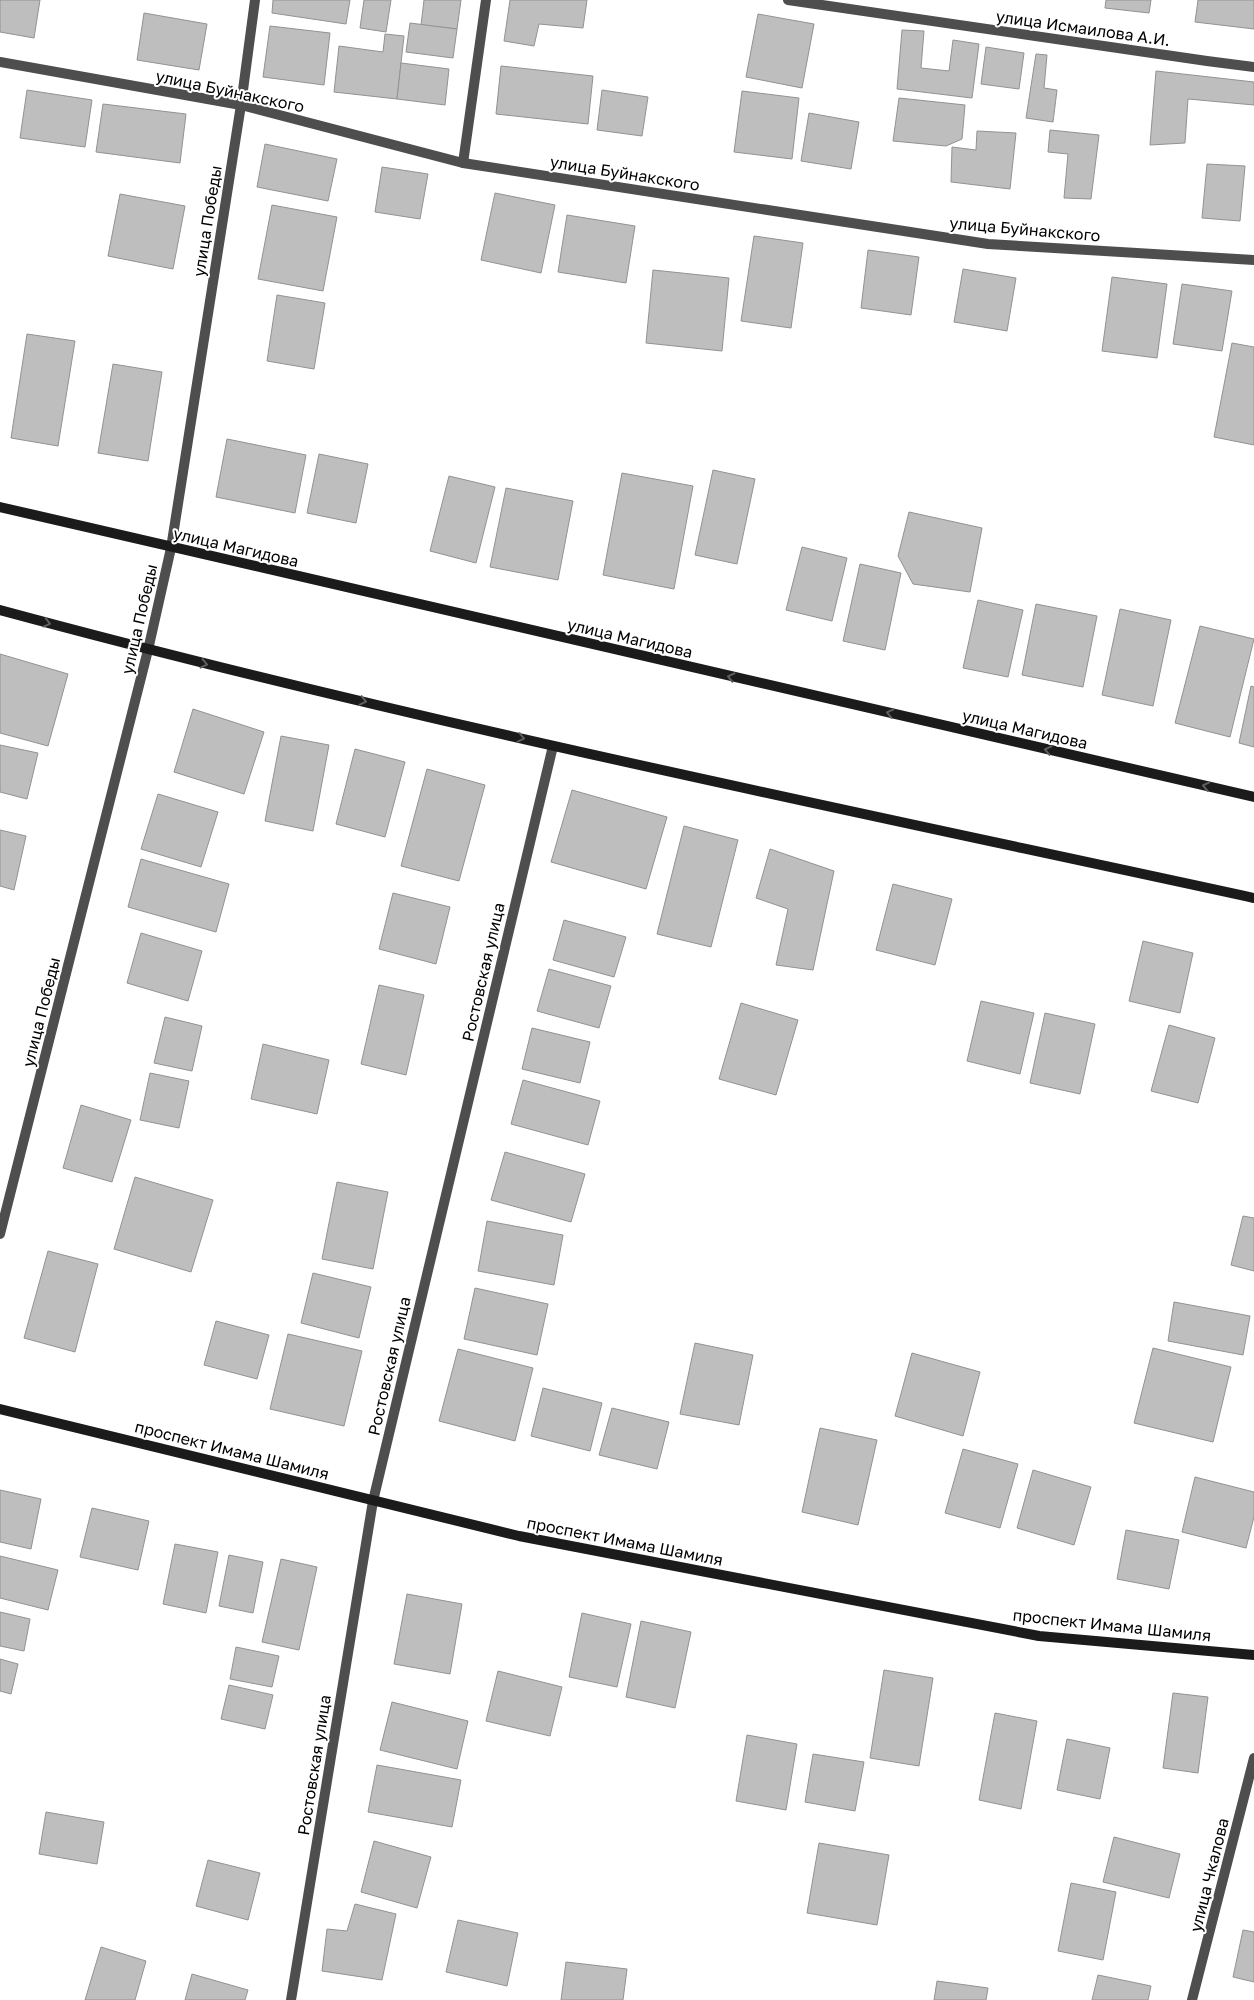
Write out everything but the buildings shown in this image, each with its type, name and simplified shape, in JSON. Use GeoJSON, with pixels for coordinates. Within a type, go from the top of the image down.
{"type":"FeatureCollection","features":[{"type":"Feature","properties":{"kind":"main road","name":"улица Магидова"},"geometry":{"type":"LineString","coordinates":[[0,507],[1254,797]]}},
{"type":"Feature","properties":{"kind":"main road"},"geometry":{"type":"LineString","coordinates":[[0,610],[148,650],[553,746],[1254,898]]}},
{"type":"Feature","properties":{"kind":"main road","name":"проспект Имама Шамиля"},"geometry":{"type":"LineString","coordinates":[[0,1409],[519,1536],[1039,1636],[1254,1655]]}},
{"type":"Feature","properties":{"kind":"street","name":"улица Победы"},"geometry":{"type":"LineString","coordinates":[[0,1234],[148,650],[171,548],[241,105],[255,0]]}},
{"type":"Feature","properties":{"kind":"street"},"geometry":{"type":"LineString","coordinates":[[463,164],[486,0]]}},
{"type":"Feature","properties":{"kind":"street","name":"улица Исмаилова А.И."},"geometry":{"type":"LineString","coordinates":[[788,0],[1197,60],[1254,66]]}},
{"type":"Feature","properties":{"kind":"street","name":"улица Буйнакского"},"geometry":{"type":"LineString","coordinates":[[0,62],[241,105],[463,164],[988,244],[1254,260]]}},
{"type":"Feature","properties":{"kind":"street","name":"Ростовская улица"},"geometry":{"type":"LineString","coordinates":[[291,2000],[373,1500],[553,746]]}},
{"type":"Feature","properties":{"kind":"street","name":"улица Чкалова"},"geometry":{"type":"LineString","coordinates":[[1192,2000],[1254,1758]]}}]}
